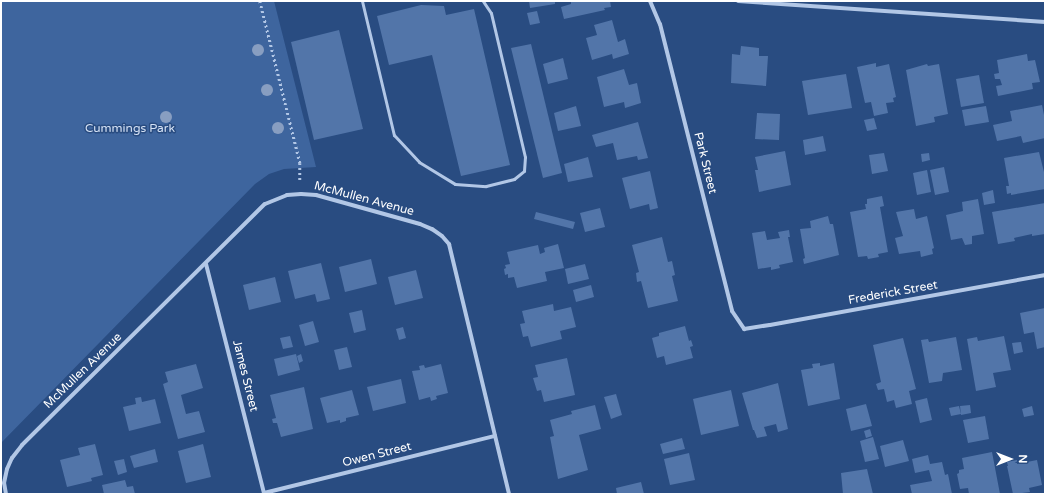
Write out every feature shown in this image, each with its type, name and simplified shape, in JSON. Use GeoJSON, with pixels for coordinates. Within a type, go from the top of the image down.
{"type":"FeatureCollection","features":[{"type":"Feature","properties":{"kind":"street","name":"Park Street"},"geometry":{"type":"LineString","coordinates":[[650,1],[660,24],[732,311],[744,328]]}},
{"type":"Feature","properties":{"kind":"street"},"geometry":{"type":"LineString","coordinates":[[738,1],[1045,22]]}},
{"type":"Feature","properties":{"kind":"street","name":"McMullen Avenue"},"geometry":{"type":"LineString","coordinates":[[6,494],[4,483],[6,469],[22,445],[265,204],[273,199],[287,195],[301,194],[316,195],[420,224],[432,229],[442,236],[449,244],[509,494]]}},
{"type":"Feature","properties":{"kind":"street","name":"James Street"},"geometry":{"type":"LineString","coordinates":[[206,264],[264,494]]}},
{"type":"Feature","properties":{"kind":"street","name":"Frederick Street"},"geometry":{"type":"LineString","coordinates":[[744,328],[777,324],[1045,275]]}},
{"type":"Feature","properties":{"kind":"street","name":"Owen Street"},"geometry":{"type":"LineString","coordinates":[[264,494],[495,436]]}},
{"type":"Feature","properties":{"kind":"lane"},"geometry":{"type":"LineString","coordinates":[[362,1],[394,135],[419,162],[455,184],[486,186],[514,179],[524,171],[525,157],[491,14],[483,1]]}},
{"type":"Feature","properties":{"kind":"path"},"geometry":{"type":"LineString","coordinates":[[260,1],[300,163],[301,194]]}},
{"type":"Feature","properties":{"kind":"green space","name":"Cummings Park"},"geometry":{"type":"Polygon","coordinates":[[[1,1],[274,1],[316,167],[284,169],[269,174],[255,184],[1,443],[1,1]]]}},
{"type":"Feature","properties":{"kind":"building"},"geometry":{"type":"Polygon","coordinates":[[[529,1],[555,1],[555,4],[530,8],[529,1]]]}},
{"type":"Feature","properties":{"kind":"building"},"geometry":{"type":"Polygon","coordinates":[[[571,1],[610,1],[611,7],[604,8],[605,10],[564,19],[561,7],[571,4],[571,1]]]}},
{"type":"Feature","properties":{"kind":"building"},"geometry":{"type":"Polygon","coordinates":[[[421,5],[444,6],[446,15],[474,9],[510,165],[461,176],[432,55],[389,65],[377,16],[421,5]]]}},
{"type":"Feature","properties":{"kind":"building"},"geometry":{"type":"Polygon","coordinates":[[[537,11],[540,23],[530,25],[527,13],[537,11]]]}},
{"type":"Feature","properties":{"kind":"building"},"geometry":{"type":"Polygon","coordinates":[[[612,20],[618,42],[625,39],[629,54],[613,59],[612,54],[592,60],[586,38],[597,35],[594,25],[612,20]]]}},
{"type":"Feature","properties":{"kind":"building"},"geometry":{"type":"Polygon","coordinates":[[[339,30],[363,129],[314,140],[291,42],[339,30]]]}},
{"type":"Feature","properties":{"kind":"building"},"geometry":{"type":"Polygon","coordinates":[[[531,44],[562,173],[543,178],[511,48],[531,44]]]}},
{"type":"Feature","properties":{"kind":"building"},"geometry":{"type":"Polygon","coordinates":[[[741,46],[759,48],[759,56],[768,56],[766,86],[731,83],[732,54],[740,55],[741,46]]]}},
{"type":"Feature","properties":{"kind":"building"},"geometry":{"type":"Polygon","coordinates":[[[1027,54],[1028,61],[1035,60],[1040,82],[1032,83],[1033,89],[998,96],[996,86],[1002,85],[1000,79],[995,79],[994,74],[999,73],[997,60],[1027,54]]]}},
{"type":"Feature","properties":{"kind":"building"},"geometry":{"type":"Polygon","coordinates":[[[563,58],[568,79],[548,84],[543,64],[563,58]]]}},
{"type":"Feature","properties":{"kind":"building"},"geometry":{"type":"Polygon","coordinates":[[[876,63],[876,67],[889,64],[896,97],[893,98],[894,102],[886,103],[888,113],[874,116],[871,102],[865,103],[857,67],[876,63]]]}},
{"type":"Feature","properties":{"kind":"building"},"geometry":{"type":"Polygon","coordinates":[[[927,64],[928,66],[939,64],[948,114],[934,117],[935,122],[916,126],[906,70],[927,64]]]}},
{"type":"Feature","properties":{"kind":"building"},"geometry":{"type":"Polygon","coordinates":[[[624,69],[629,85],[637,83],[641,103],[625,108],[624,102],[604,107],[597,77],[624,69]]]}},
{"type":"Feature","properties":{"kind":"building"},"geometry":{"type":"Polygon","coordinates":[[[846,74],[852,108],[808,115],[802,81],[846,74]]]}},
{"type":"Feature","properties":{"kind":"building"},"geometry":{"type":"Polygon","coordinates":[[[979,75],[984,103],[961,107],[956,79],[979,75]]]}},
{"type":"Feature","properties":{"kind":"building"},"geometry":{"type":"Polygon","coordinates":[[[1042,105],[1045,120],[1045,138],[1023,143],[1021,136],[997,141],[993,125],[1012,121],[1010,111],[1042,105]]]}},
{"type":"Feature","properties":{"kind":"building"},"geometry":{"type":"Polygon","coordinates":[[[576,106],[581,126],[558,131],[554,113],[576,106]]]}},
{"type":"Feature","properties":{"kind":"building"},"geometry":{"type":"Polygon","coordinates":[[[986,106],[989,122],[965,126],[962,110],[986,106]]]}},
{"type":"Feature","properties":{"kind":"building"},"geometry":{"type":"Polygon","coordinates":[[[757,113],[780,114],[779,140],[755,139],[757,113]]]}},
{"type":"Feature","properties":{"kind":"building"},"geometry":{"type":"Polygon","coordinates":[[[874,118],[877,129],[867,131],[864,120],[874,118]]]}},
{"type":"Feature","properties":{"kind":"building"},"geometry":{"type":"Polygon","coordinates":[[[638,122],[648,158],[638,160],[637,156],[617,160],[613,143],[596,147],[592,135],[638,122]]]}},
{"type":"Feature","properties":{"kind":"building"},"geometry":{"type":"Polygon","coordinates":[[[823,136],[826,151],[805,155],[803,140],[823,136]]]}},
{"type":"Feature","properties":{"kind":"building"},"geometry":{"type":"Polygon","coordinates":[[[785,151],[791,185],[759,192],[755,170],[758,170],[755,157],[785,151]]]}},
{"type":"Feature","properties":{"kind":"building"},"geometry":{"type":"Polygon","coordinates":[[[1039,152],[1045,176],[1045,189],[1011,195],[1011,193],[1007,194],[1006,186],[1009,186],[1004,158],[1039,152]]]}},
{"type":"Feature","properties":{"kind":"building"},"geometry":{"type":"Polygon","coordinates":[[[884,153],[888,171],[872,174],[869,155],[884,153]]]}},
{"type":"Feature","properties":{"kind":"building"},"geometry":{"type":"Polygon","coordinates":[[[929,153],[930,160],[922,162],[921,154],[929,153]]]}},
{"type":"Feature","properties":{"kind":"building"},"geometry":{"type":"Polygon","coordinates":[[[588,157],[593,177],[568,182],[564,164],[588,157]]]}},
{"type":"Feature","properties":{"kind":"building"},"geometry":{"type":"Polygon","coordinates":[[[944,167],[949,192],[935,195],[930,170],[944,167]]]}},
{"type":"Feature","properties":{"kind":"building"},"geometry":{"type":"Polygon","coordinates":[[[927,170],[931,192],[917,195],[913,173],[927,170]]]}},
{"type":"Feature","properties":{"kind":"building"},"geometry":{"type":"Polygon","coordinates":[[[650,171],[658,208],[650,210],[649,204],[630,209],[622,178],[650,171]]]}},
{"type":"Feature","properties":{"kind":"building"},"geometry":{"type":"Polygon","coordinates":[[[993,190],[995,203],[984,205],[982,193],[993,190]]]}},
{"type":"Feature","properties":{"kind":"building"},"geometry":{"type":"Polygon","coordinates":[[[882,196],[884,206],[880,207],[888,252],[878,254],[879,257],[868,259],[867,256],[858,257],[850,212],[866,209],[865,204],[867,204],[867,199],[882,196]]]}},
{"type":"Feature","properties":{"kind":"building"},"geometry":{"type":"Polygon","coordinates":[[[978,199],[984,234],[972,236],[972,244],[965,245],[962,238],[951,240],[946,215],[963,211],[962,202],[978,199]]]}},
{"type":"Feature","properties":{"kind":"building"},"geometry":{"type":"Polygon","coordinates":[[[1045,203],[1045,234],[1032,236],[1032,234],[1014,238],[1015,241],[998,244],[992,212],[1045,203]]]}},
{"type":"Feature","properties":{"kind":"building"},"geometry":{"type":"Polygon","coordinates":[[[600,208],[605,227],[585,232],[580,213],[600,208]]]}},
{"type":"Feature","properties":{"kind":"building"},"geometry":{"type":"Polygon","coordinates":[[[914,209],[916,219],[927,216],[934,248],[932,249],[933,254],[921,257],[920,251],[899,254],[895,238],[903,236],[896,212],[914,209]]]}},
{"type":"Feature","properties":{"kind":"building"},"geometry":{"type":"Polygon","coordinates":[[[536,212],[575,222],[573,229],[534,219],[536,212]]]}},
{"type":"Feature","properties":{"kind":"building"},"geometry":{"type":"Polygon","coordinates":[[[828,216],[830,224],[833,224],[839,255],[804,264],[803,259],[805,258],[800,229],[811,228],[810,221],[828,216]]]}},
{"type":"Feature","properties":{"kind":"building"},"geometry":{"type":"Polygon","coordinates":[[[789,230],[790,237],[788,237],[793,262],[779,265],[780,268],[771,270],[771,267],[758,269],[752,233],[765,231],[767,240],[780,238],[778,232],[789,230]]]}},
{"type":"Feature","properties":{"kind":"building"},"geometry":{"type":"Polygon","coordinates":[[[662,237],[668,262],[672,261],[675,275],[672,276],[678,301],[648,308],[641,281],[637,282],[636,273],[639,272],[632,245],[662,237]]]}},
{"type":"Feature","properties":{"kind":"building"},"geometry":{"type":"Polygon","coordinates":[[[558,244],[564,268],[545,272],[547,281],[517,288],[514,277],[508,278],[508,274],[505,275],[505,265],[510,264],[507,252],[538,245],[540,254],[545,252],[544,248],[558,244]]]}},
{"type":"Feature","properties":{"kind":"building"},"geometry":{"type":"Polygon","coordinates":[[[371,259],[377,284],[345,292],[339,267],[371,259]]]}},
{"type":"Feature","properties":{"kind":"building"},"geometry":{"type":"Polygon","coordinates":[[[321,263],[330,299],[317,302],[315,294],[295,299],[288,271],[321,263]]]}},
{"type":"Feature","properties":{"kind":"building"},"geometry":{"type":"Polygon","coordinates":[[[585,264],[589,279],[568,284],[565,269],[585,264]]]}},
{"type":"Feature","properties":{"kind":"building"},"geometry":{"type":"Polygon","coordinates":[[[416,270],[423,298],[395,305],[388,277],[416,270]]]}},
{"type":"Feature","properties":{"kind":"building"},"geometry":{"type":"Polygon","coordinates":[[[275,277],[281,302],[249,310],[243,285],[275,277]]]}},
{"type":"Feature","properties":{"kind":"building"},"geometry":{"type":"Polygon","coordinates":[[[591,285],[594,297],[576,302],[573,290],[591,285]]]}},
{"type":"Feature","properties":{"kind":"building"},"geometry":{"type":"Polygon","coordinates":[[[553,304],[554,311],[571,307],[576,327],[560,331],[562,339],[531,347],[528,336],[523,337],[520,324],[525,323],[522,311],[553,304]]]}},
{"type":"Feature","properties":{"kind":"building"},"geometry":{"type":"Polygon","coordinates":[[[1045,308],[1045,347],[1037,349],[1034,332],[1024,334],[1020,313],[1045,308]]]}},
{"type":"Feature","properties":{"kind":"building"},"geometry":{"type":"Polygon","coordinates":[[[362,310],[366,330],[354,333],[349,313],[362,310]]]}},
{"type":"Feature","properties":{"kind":"building"},"geometry":{"type":"Polygon","coordinates":[[[313,321],[319,342],[305,346],[299,325],[313,321]]]}},
{"type":"Feature","properties":{"kind":"building"},"geometry":{"type":"Polygon","coordinates":[[[685,326],[689,341],[691,340],[693,346],[690,347],[693,358],[666,365],[664,356],[657,358],[652,338],[659,336],[659,333],[685,326]]]}},
{"type":"Feature","properties":{"kind":"building"},"geometry":{"type":"Polygon","coordinates":[[[403,327],[406,338],[399,340],[396,329],[403,327]]]}},
{"type":"Feature","properties":{"kind":"building"},"geometry":{"type":"Polygon","coordinates":[[[290,336],[293,347],[283,349],[280,338],[290,336]]]}},
{"type":"Feature","properties":{"kind":"building"},"geometry":{"type":"Polygon","coordinates":[[[1004,336],[1011,370],[993,373],[996,387],[976,391],[967,339],[977,337],[978,341],[1004,336]]]}},
{"type":"Feature","properties":{"kind":"building"},"geometry":{"type":"Polygon","coordinates":[[[956,337],[962,370],[943,373],[942,381],[929,383],[921,340],[928,339],[929,342],[956,337]]]}},
{"type":"Feature","properties":{"kind":"building"},"geometry":{"type":"Polygon","coordinates":[[[903,338],[916,389],[909,391],[912,404],[896,408],[894,400],[887,402],[884,389],[878,390],[876,384],[881,382],[873,345],[903,338]]]}},
{"type":"Feature","properties":{"kind":"building"},"geometry":{"type":"Polygon","coordinates":[[[1021,342],[1023,352],[1014,354],[1012,343],[1021,342]]]}},
{"type":"Feature","properties":{"kind":"building"},"geometry":{"type":"Polygon","coordinates":[[[347,347],[352,367],[339,370],[334,350],[347,347]]]}},
{"type":"Feature","properties":{"kind":"building"},"geometry":{"type":"Polygon","coordinates":[[[296,354],[300,370],[278,376],[274,359],[296,354]]]}},
{"type":"Feature","properties":{"kind":"building"},"geometry":{"type":"Polygon","coordinates":[[[301,354],[303,361],[299,363],[297,356],[301,354]]]}},
{"type":"Feature","properties":{"kind":"building"},"geometry":{"type":"Polygon","coordinates":[[[567,358],[575,395],[544,402],[541,390],[537,391],[533,378],[538,377],[535,365],[567,358]]]}},
{"type":"Feature","properties":{"kind":"building"},"geometry":{"type":"Polygon","coordinates":[[[820,363],[820,366],[834,363],[840,399],[808,406],[801,370],[813,368],[812,364],[820,363]]]}},
{"type":"Feature","properties":{"kind":"building"},"geometry":{"type":"Polygon","coordinates":[[[196,364],[203,388],[181,395],[186,414],[199,411],[205,432],[178,439],[163,384],[168,382],[165,372],[196,364]]]}},
{"type":"Feature","properties":{"kind":"building"},"geometry":{"type":"Polygon","coordinates":[[[441,364],[448,393],[436,396],[437,399],[431,401],[430,397],[419,400],[412,371],[420,370],[419,366],[424,365],[425,368],[441,364]]]}},
{"type":"Feature","properties":{"kind":"building"},"geometry":{"type":"Polygon","coordinates":[[[401,379],[406,403],[373,411],[367,387],[401,379]]]}},
{"type":"Feature","properties":{"kind":"building"},"geometry":{"type":"Polygon","coordinates":[[[778,383],[788,429],[778,432],[776,424],[764,427],[767,436],[757,438],[753,430],[742,393],[778,383]]]}},
{"type":"Feature","properties":{"kind":"building"},"geometry":{"type":"Polygon","coordinates":[[[304,387],[313,429],[281,437],[277,423],[273,423],[272,419],[276,418],[270,395],[304,387]]]}},
{"type":"Feature","properties":{"kind":"building"},"geometry":{"type":"Polygon","coordinates":[[[352,390],[359,415],[346,418],[346,421],[340,423],[340,420],[327,423],[320,398],[352,390]]]}},
{"type":"Feature","properties":{"kind":"building"},"geometry":{"type":"Polygon","coordinates":[[[731,390],[739,426],[701,435],[693,399],[731,390]]]}},
{"type":"Feature","properties":{"kind":"building"},"geometry":{"type":"Polygon","coordinates":[[[616,394],[622,415],[611,419],[604,397],[616,394]]]}},
{"type":"Feature","properties":{"kind":"building"},"geometry":{"type":"Polygon","coordinates":[[[141,397],[142,402],[155,399],[161,423],[129,431],[123,407],[136,404],[135,398],[141,397]]]}},
{"type":"Feature","properties":{"kind":"building"},"geometry":{"type":"Polygon","coordinates":[[[927,398],[932,420],[920,423],[915,401],[927,398]]]}},
{"type":"Feature","properties":{"kind":"building"},"geometry":{"type":"Polygon","coordinates":[[[866,404],[872,426],[851,431],[846,409],[866,404]]]}},
{"type":"Feature","properties":{"kind":"building"},"geometry":{"type":"Polygon","coordinates":[[[595,405],[601,429],[579,435],[588,470],[558,479],[550,437],[554,436],[550,420],[572,414],[571,411],[595,405]]]}},
{"type":"Feature","properties":{"kind":"building"},"geometry":{"type":"Polygon","coordinates":[[[970,405],[971,413],[961,415],[960,406],[970,405]]]}},
{"type":"Feature","properties":{"kind":"building"},"geometry":{"type":"Polygon","coordinates":[[[959,406],[961,414],[951,416],[949,408],[959,406]]]}},
{"type":"Feature","properties":{"kind":"building"},"geometry":{"type":"Polygon","coordinates":[[[1032,406],[1034,415],[1024,417],[1022,409],[1032,406]]]}},
{"type":"Feature","properties":{"kind":"building"},"geometry":{"type":"Polygon","coordinates":[[[985,416],[989,439],[968,443],[963,420],[985,416]]]}},
{"type":"Feature","properties":{"kind":"building"},"geometry":{"type":"Polygon","coordinates":[[[870,429],[872,436],[866,438],[864,431],[870,429]]]}},
{"type":"Feature","properties":{"kind":"building"},"geometry":{"type":"Polygon","coordinates":[[[873,437],[879,459],[865,462],[860,441],[873,437]]]}},
{"type":"Feature","properties":{"kind":"building"},"geometry":{"type":"Polygon","coordinates":[[[682,438],[685,449],[663,454],[660,444],[682,438]]]}},
{"type":"Feature","properties":{"kind":"building"},"geometry":{"type":"Polygon","coordinates":[[[903,440],[909,461],[885,467],[880,446],[903,440]]]}},
{"type":"Feature","properties":{"kind":"building"},"geometry":{"type":"Polygon","coordinates":[[[95,444],[103,475],[91,478],[92,481],[67,487],[60,460],[80,455],[78,448],[95,444]]]}},
{"type":"Feature","properties":{"kind":"building"},"geometry":{"type":"Polygon","coordinates":[[[203,444],[211,477],[186,483],[178,451],[203,444]]]}},
{"type":"Feature","properties":{"kind":"building"},"geometry":{"type":"Polygon","coordinates":[[[155,449],[158,462],[134,468],[130,456],[155,449]]]}},
{"type":"Feature","properties":{"kind":"building"},"geometry":{"type":"Polygon","coordinates":[[[992,452],[1000,494],[969,494],[968,488],[960,489],[957,474],[959,473],[959,470],[964,469],[962,458],[992,452]]]}},
{"type":"Feature","properties":{"kind":"building"},"geometry":{"type":"Polygon","coordinates":[[[689,453],[695,480],[670,485],[664,459],[689,453]]]}},
{"type":"Feature","properties":{"kind":"building"},"geometry":{"type":"Polygon","coordinates":[[[928,455],[930,464],[942,462],[945,475],[948,474],[952,494],[912,494],[910,485],[932,481],[929,470],[915,473],[912,459],[928,455]]]}},
{"type":"Feature","properties":{"kind":"building"},"geometry":{"type":"Polygon","coordinates":[[[124,459],[127,472],[118,475],[114,461],[124,459]]]}},
{"type":"Feature","properties":{"kind":"building"},"geometry":{"type":"Polygon","coordinates":[[[1017,460],[1017,464],[1037,460],[1042,485],[1029,488],[1030,492],[1013,494],[1007,462],[1017,460]]]}},
{"type":"Feature","properties":{"kind":"building"},"geometry":{"type":"Polygon","coordinates":[[[867,469],[873,494],[843,494],[841,473],[867,469]]]}},
{"type":"Feature","properties":{"kind":"building"},"geometry":{"type":"Polygon","coordinates":[[[125,480],[127,487],[133,486],[135,494],[104,494],[102,485],[125,480]]]}},
{"type":"Feature","properties":{"kind":"building"},"geometry":{"type":"Polygon","coordinates":[[[641,482],[644,494],[617,494],[616,488],[641,482]]]}}]}
